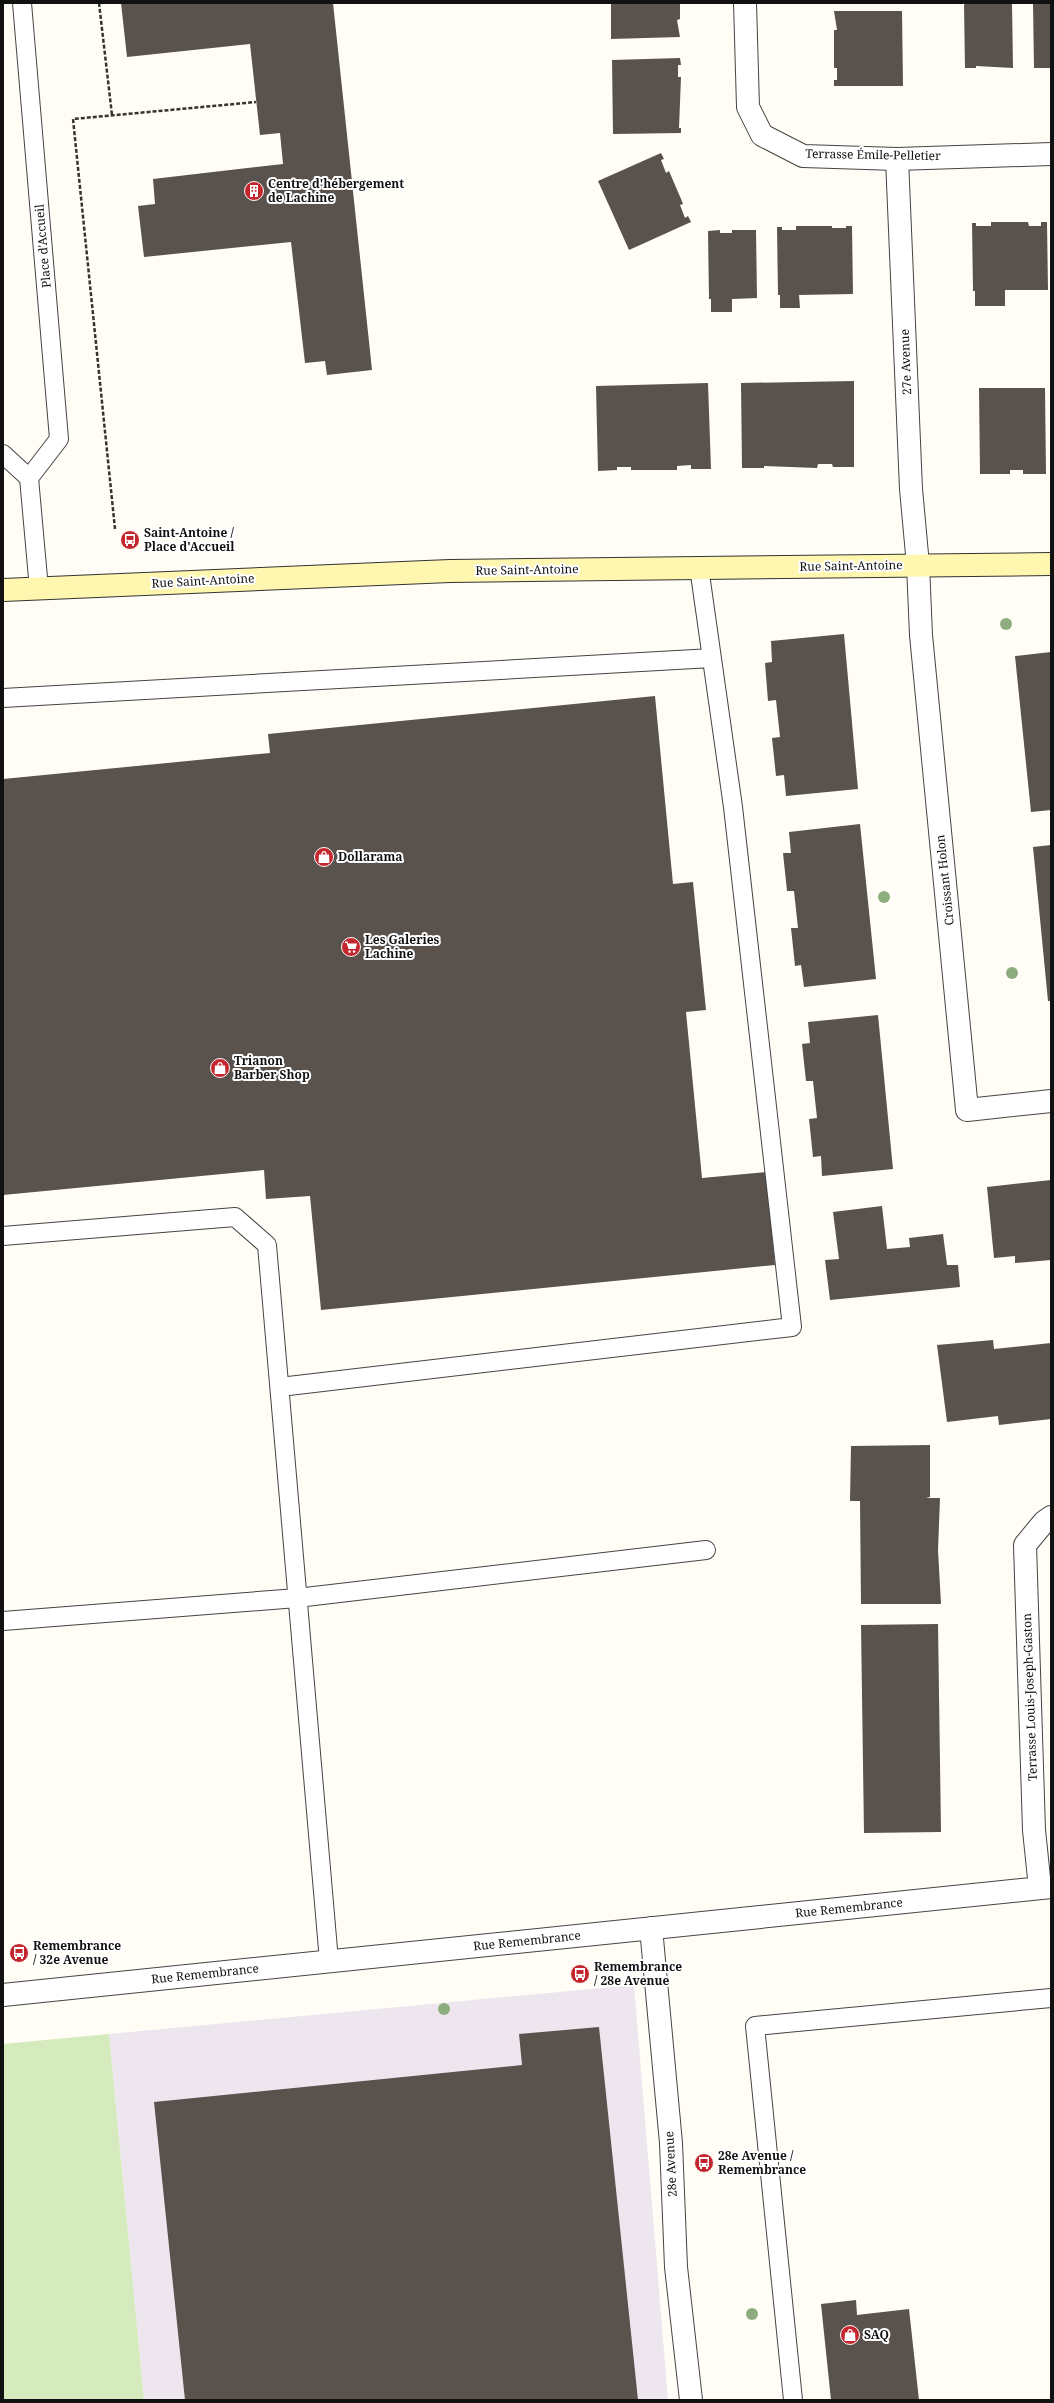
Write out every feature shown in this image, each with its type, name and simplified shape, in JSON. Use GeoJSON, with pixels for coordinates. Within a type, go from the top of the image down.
{"type":"FeatureCollection","features":[{"type":"Feature","properties":{"kind":"street","name":"Terrasse Émile-Pelletier"},"geometry":{"type":"LineString","coordinates":[[745,3],[748,107],[762,135],[803,156],[897,159],[1051,154]]}},
{"type":"Feature","properties":{"kind":"street","name":"27e Avenue"},"geometry":{"type":"LineString","coordinates":[[897,159],[911,488],[918,565]]}},
{"type":"Feature","properties":{"kind":"street","name":"Rue Saint-Antoine"},"geometry":{"type":"LineString","coordinates":[[3,590],[450,570],[1051,564]]}},
{"type":"Feature","properties":{"kind":"street","name":"Croissant Holon"},"geometry":{"type":"LineString","coordinates":[[918,565],[920,635],[967,1110],[1051,1101]]}},
{"type":"Feature","properties":{"kind":"street","name":"Terrasse Louis-Joseph-Gaston"},"geometry":{"type":"LineString","coordinates":[[1046,1888],[1034,1830],[1025,1545],[1044,1522],[1051,1517]]}},
{"type":"Feature","properties":{"kind":"street","name":"Rue Remembrance"},"geometry":{"type":"LineString","coordinates":[[3,1995],[1046,1888]]}},
{"type":"Feature","properties":{"kind":"street","name":"28e Avenue"},"geometry":{"type":"LineString","coordinates":[[650,1928],[670,2144],[676,2267],[691,2400]]}},
{"type":"Feature","properties":{"kind":"lane","name":"Place d'Accueil"},"geometry":{"type":"LineString","coordinates":[[22,3],[59,439],[29,478]]}},
{"type":"Feature","properties":{"kind":"lane"},"geometry":{"type":"LineString","coordinates":[[3,454],[29,478],[39,589]]}},
{"type":"Feature","properties":{"kind":"lane"},"geometry":{"type":"LineString","coordinates":[[280,1387],[792,1327],[733,808],[699,567]]}},
{"type":"Feature","properties":{"kind":"lane"},"geometry":{"type":"LineString","coordinates":[[3,698],[712,658]]}},
{"type":"Feature","properties":{"kind":"lane"},"geometry":{"type":"LineString","coordinates":[[3,1236],[235,1217],[267,1245],[329,1961]]}},
{"type":"Feature","properties":{"kind":"lane"},"geometry":{"type":"LineString","coordinates":[[3,1621],[297,1598],[706,1550]]}},
{"type":"Feature","properties":{"kind":"lane"},"geometry":{"type":"LineString","coordinates":[[793,2400],[755,2026],[1051,1998]]}},
{"type":"Feature","properties":{"kind":"path"},"geometry":{"type":"LineString","coordinates":[[99,3],[112,115]]}},
{"type":"Feature","properties":{"kind":"path"},"geometry":{"type":"LineString","coordinates":[[115,528],[73,119],[256,102]]}},
{"type":"Feature","properties":{"kind":"shaded area"},"geometry":{"type":"Polygon","coordinates":[[[634,1985],[668,2400],[144,2400],[109,2034],[634,1985]]]}},
{"type":"Feature","properties":{"kind":"green space"},"geometry":{"type":"Polygon","coordinates":[[[109,2034],[144,2400],[3,2400],[3,2044],[109,2034]]]}},
{"type":"Feature","properties":{"kind":"building","name":"Centre d'hébergement de Lachine"},"geometry":{"type":"Polygon","coordinates":[[[121,3],[333,3],[372,370],[327,375],[325,361],[305,363],[291,242],[144,257],[138,206],[155,204],[153,179],[283,164],[280,133],[260,135],[250,44],[127,57],[121,3]]]}},
{"type":"Feature","properties":{"kind":"building"},"geometry":{"type":"Polygon","coordinates":[[[611,3],[680,3],[680,19],[677,20],[680,37],[611,39],[611,3]]]}},
{"type":"Feature","properties":{"kind":"building"},"geometry":{"type":"Polygon","coordinates":[[[966,3],[1012,3],[1013,68],[976,66],[976,68],[965,68],[964,5],[966,3]]]}},
{"type":"Feature","properties":{"kind":"building"},"geometry":{"type":"Polygon","coordinates":[[[1033,3],[1051,3],[1051,68],[1034,68],[1033,3]]]}},
{"type":"Feature","properties":{"kind":"building"},"geometry":{"type":"Polygon","coordinates":[[[834,11],[902,11],[903,86],[834,86],[834,80],[837,80],[837,68],[834,68],[834,30],[837,30],[834,11]]]}},
{"type":"Feature","properties":{"kind":"building"},"geometry":{"type":"Polygon","coordinates":[[[680,58],[681,65],[678,65],[678,77],[681,77],[679,128],[681,128],[681,133],[613,134],[612,60],[680,58]]]}},
{"type":"Feature","properties":{"kind":"building"},"geometry":{"type":"Polygon","coordinates":[[[661,153],[664,159],[661,160],[666,173],[669,171],[683,204],[680,205],[685,218],[688,216],[691,222],[629,250],[598,181],[661,153]]]}},
{"type":"Feature","properties":{"kind":"building"},"geometry":{"type":"Polygon","coordinates":[[[991,222],[1028,222],[1029,226],[1041,226],[1041,222],[1047,222],[1048,290],[1005,290],[1005,306],[975,306],[975,291],[973,291],[972,223],[976,223],[976,226],[991,226],[991,222]]]}},
{"type":"Feature","properties":{"kind":"building"},"geometry":{"type":"Polygon","coordinates":[[[796,226],[832,226],[832,228],[846,228],[846,226],[852,226],[853,294],[799,295],[800,308],[780,308],[780,295],[778,295],[777,227],[782,227],[782,230],[796,230],[796,226]]]}},
{"type":"Feature","properties":{"kind":"building"},"geometry":{"type":"Polygon","coordinates":[[[720,230],[720,233],[732,233],[732,230],[756,230],[757,298],[732,299],[732,312],[711,312],[711,299],[709,299],[708,231],[720,230]]]}},
{"type":"Feature","properties":{"kind":"building"},"geometry":{"type":"Polygon","coordinates":[[[854,381],[854,467],[833,467],[832,464],[818,464],[817,468],[764,466],[764,468],[742,468],[741,383],[854,381]]]}},
{"type":"Feature","properties":{"kind":"building"},"geometry":{"type":"Polygon","coordinates":[[[708,383],[711,469],[691,469],[691,465],[677,466],[677,470],[631,470],[631,467],[617,467],[617,470],[598,471],[596,386],[708,383]]]}},
{"type":"Feature","properties":{"kind":"building"},"geometry":{"type":"Polygon","coordinates":[[[979,388],[1045,388],[1046,474],[1023,474],[1023,470],[1010,470],[1010,474],[980,474],[979,388]]]}},
{"type":"Feature","properties":{"kind":"building"},"geometry":{"type":"Polygon","coordinates":[[[844,634],[858,789],[786,796],[784,775],[776,776],[772,738],[780,737],[776,700],[768,701],[765,663],[772,662],[771,641],[844,634]]]}},
{"type":"Feature","properties":{"kind":"building"},"geometry":{"type":"Polygon","coordinates":[[[1051,652],[1051,810],[1031,812],[1015,656],[1051,652]]]}},
{"type":"Feature","properties":{"kind":"building","name":"Les Galeries Lachine"},"geometry":{"type":"Polygon","coordinates":[[[655,696],[673,884],[693,882],[706,1010],[686,1012],[702,1178],[766,1172],[775,1265],[321,1310],[310,1196],[266,1199],[264,1170],[3,1195],[3,779],[270,753],[268,734],[655,696]]]}},
{"type":"Feature","properties":{"kind":"building"},"geometry":{"type":"Polygon","coordinates":[[[860,824],[876,979],[804,987],[801,965],[795,966],[791,928],[798,928],[794,891],[787,891],[783,853],[791,853],[789,832],[860,824]]]}},
{"type":"Feature","properties":{"kind":"building"},"geometry":{"type":"Polygon","coordinates":[[[1051,845],[1051,1001],[1048,1001],[1033,847],[1051,845]]]}},
{"type":"Feature","properties":{"kind":"building"},"geometry":{"type":"Polygon","coordinates":[[[878,1015],[893,1169],[822,1176],[821,1156],[813,1157],[809,1119],[817,1118],[813,1081],[806,1081],[802,1044],[810,1043],[808,1022],[878,1015]]]}},
{"type":"Feature","properties":{"kind":"building"},"geometry":{"type":"Polygon","coordinates":[[[1051,1180],[1051,1260],[1015,1263],[1015,1256],[994,1258],[987,1187],[1051,1180]]]}},
{"type":"Feature","properties":{"kind":"building"},"geometry":{"type":"Polygon","coordinates":[[[882,1206],[887,1249],[910,1247],[909,1238],[943,1234],[947,1265],[958,1265],[960,1287],[830,1300],[825,1260],[839,1259],[833,1212],[882,1206]]]}},
{"type":"Feature","properties":{"kind":"building"},"geometry":{"type":"Polygon","coordinates":[[[993,1340],[994,1349],[1051,1343],[1051,1419],[999,1425],[998,1416],[947,1422],[937,1345],[993,1340]]]}},
{"type":"Feature","properties":{"kind":"building"},"geometry":{"type":"Polygon","coordinates":[[[930,1445],[930,1497],[926,1498],[940,1498],[938,1550],[941,1604],[861,1604],[860,1501],[850,1501],[851,1446],[930,1445]]]}},
{"type":"Feature","properties":{"kind":"building"},"geometry":{"type":"Polygon","coordinates":[[[938,1624],[941,1832],[864,1833],[861,1625],[938,1624]]]}},
{"type":"Feature","properties":{"kind":"building"},"geometry":{"type":"Polygon","coordinates":[[[599,2027],[638,2400],[185,2400],[154,2102],[522,2065],[519,2034],[599,2027]]]}},
{"type":"Feature","properties":{"kind":"building"},"geometry":{"type":"Polygon","coordinates":[[[856,2300],[857,2315],[909,2309],[919,2400],[831,2400],[821,2304],[856,2300]]]}},
{"type":"Feature","properties":{"kind":"place","name":"Centre d'hébergement de Lachine"},"geometry":{"type":"Point","coordinates":[254,191]}},
{"type":"Feature","properties":{"kind":"place","name":"Saint-Antoine / Place d'Accueil"},"geometry":{"type":"Point","coordinates":[130,540]}},
{"type":"Feature","properties":{"kind":"place","name":"Dollarama"},"geometry":{"type":"Point","coordinates":[324,857]}},
{"type":"Feature","properties":{"kind":"place","name":"Les Galeries Lachine"},"geometry":{"type":"Point","coordinates":[351,947]}},
{"type":"Feature","properties":{"kind":"place","name":"Trianon Barber Shop"},"geometry":{"type":"Point","coordinates":[220,1068]}},
{"type":"Feature","properties":{"kind":"place","name":"Remembrance / 32e Avenue"},"geometry":{"type":"Point","coordinates":[19,1953]}},
{"type":"Feature","properties":{"kind":"place","name":"Remembrance / 28e Avenue"},"geometry":{"type":"Point","coordinates":[580,1974]}},
{"type":"Feature","properties":{"kind":"place","name":"28e Avenue / Remembrance"},"geometry":{"type":"Point","coordinates":[704,2163]}},
{"type":"Feature","properties":{"kind":"place","name":"SAQ"},"geometry":{"type":"Point","coordinates":[850,2335]}}]}
